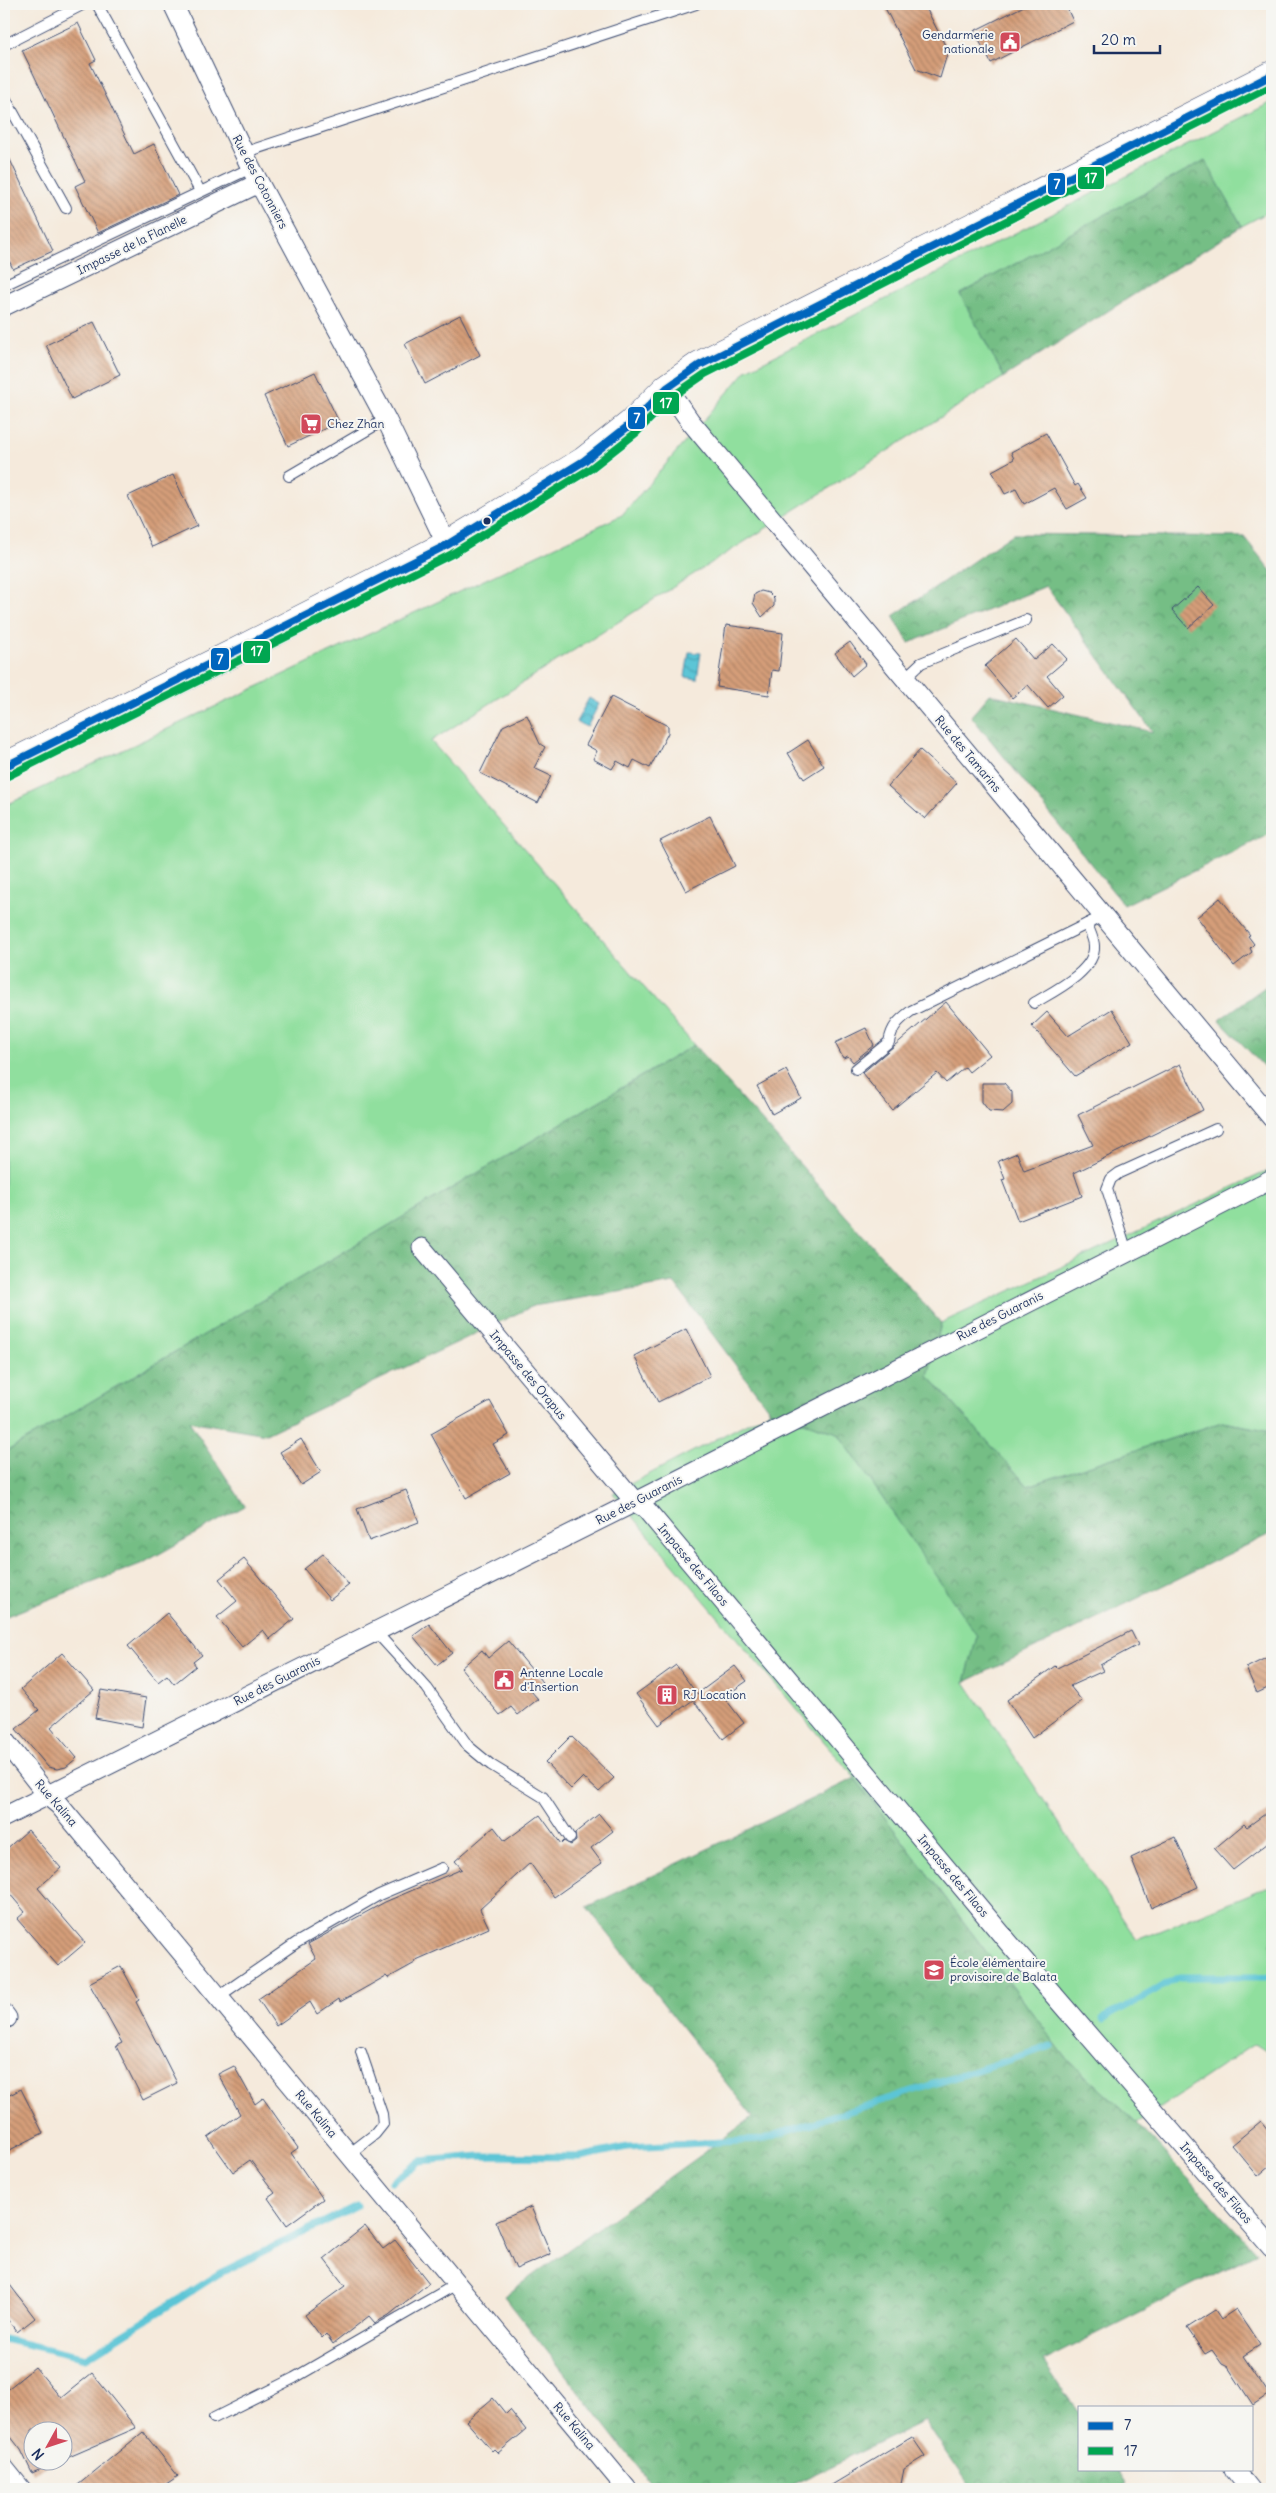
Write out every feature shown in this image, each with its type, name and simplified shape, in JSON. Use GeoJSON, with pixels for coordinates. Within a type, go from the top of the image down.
{"type":"FeatureCollection","features":[{"type":"Feature","properties":{"kind":"main road"},"geometry":{"type":"LineString","coordinates":[[4,767],[447,544],[584,461],[631,424],[667,388],[700,365],[1272,75]]}},
{"type":"Feature","properties":{"kind":"street","name":"Rue des Cotonniers"},"geometry":{"type":"LineString","coordinates":[[173,4],[251,168],[386,419],[447,544]]}},
{"type":"Feature","properties":{"kind":"street","name":"Impasse de la Flanelle"},"geometry":{"type":"LineString","coordinates":[[4,306],[251,168]]}},
{"type":"Feature","properties":{"kind":"street","name":"Rue des Tamarins"},"geometry":{"type":"LineString","coordinates":[[667,388],[690,420],[904,678],[1095,920],[1272,1118]]}},
{"type":"Feature","properties":{"kind":"street","name":"Rue des Guaranis"},"geometry":{"type":"LineString","coordinates":[[4,1817],[635,1502],[1272,1179]]}},
{"type":"Feature","properties":{"kind":"street","name":"Impasse des Orapus"},"geometry":{"type":"LineString","coordinates":[[422,1248],[635,1502]]}},
{"type":"Feature","properties":{"kind":"street","name":"Impasse des Filaos"},"geometry":{"type":"LineString","coordinates":[[635,1502],[646,1508],[1008,1942],[1272,2248]]}},
{"type":"Feature","properties":{"kind":"street","name":"Rue Kalina"},"geometry":{"type":"LineString","coordinates":[[4,1740],[48,1796],[59,1805],[349,2154],[455,2285],[627,2489]]}},
{"type":"Feature","properties":{"kind":"street"},"geometry":{"type":"LineString","coordinates":[[4,2468],[21,2489]]}},
{"type":"Feature","properties":{"kind":"street"},"geometry":{"type":"LineString","coordinates":[[1235,2470],[1250,2489]]}},
{"type":"Feature","properties":{"kind":"lane"},"geometry":{"type":"LineString","coordinates":[[4,44],[84,4]]}},
{"type":"Feature","properties":{"kind":"lane"},"geometry":{"type":"LineString","coordinates":[[97,4],[200,190]]}},
{"type":"Feature","properties":{"kind":"lane"},"geometry":{"type":"LineString","coordinates":[[4,285],[200,190],[251,168],[696,4]]}},
{"type":"Feature","properties":{"kind":"lane"},"geometry":{"type":"LineString","coordinates":[[4,96],[66,208]]}},
{"type":"Feature","properties":{"kind":"lane"},"geometry":{"type":"LineString","coordinates":[[290,476],[386,419]]}},
{"type":"Feature","properties":{"kind":"lane"},"geometry":{"type":"LineString","coordinates":[[904,678],[922,664],[1026,620]]}},
{"type":"Feature","properties":{"kind":"lane"},"geometry":{"type":"LineString","coordinates":[[856,1069],[890,1042],[891,1029],[911,1011],[1095,920],[1095,947],[1080,973],[1034,1003]]}},
{"type":"Feature","properties":{"kind":"lane"},"geometry":{"type":"LineString","coordinates":[[1127,1252],[1107,1189],[1111,1179],[1119,1173],[1216,1129]]}},
{"type":"Feature","properties":{"kind":"lane"},"geometry":{"type":"LineString","coordinates":[[375,1631],[427,1688],[468,1746],[491,1765],[543,1797],[570,1838]]}},
{"type":"Feature","properties":{"kind":"lane"},"geometry":{"type":"LineString","coordinates":[[218,1997],[296,1943],[379,1895],[442,1868]]}},
{"type":"Feature","properties":{"kind":"lane"},"geometry":{"type":"LineString","coordinates":[[349,2154],[375,2134],[383,2124],[382,2114],[361,2052]]}},
{"type":"Feature","properties":{"kind":"lane"},"geometry":{"type":"LineString","coordinates":[[214,2418],[294,2378],[455,2285]]}},
{"type":"Feature","properties":{"kind":"green space"},"geometry":{"type":"Polygon","coordinates":[[[1272,102],[1272,210],[1242,226],[1205,161],[960,294],[1004,377],[431,741],[694,1045],[4,1453],[4,806],[622,515],[747,370],[1272,102]]]}},
{"type":"Feature","properties":{"kind":"green space"},"geometry":{"type":"Polygon","coordinates":[[[1205,160],[1242,226],[1004,377],[960,294],[1205,160]]]}},
{"type":"Feature","properties":{"kind":"green space"},"geometry":{"type":"Polygon","coordinates":[[[1013,534],[1244,537],[1272,572],[1272,833],[1124,905],[971,716],[990,694],[1153,732],[1046,586],[909,643],[893,616],[1013,534]]]}},
{"type":"Feature","properties":{"kind":"green space"},"geometry":{"type":"Polygon","coordinates":[[[1272,982],[1272,1075],[1219,1020],[1272,982]]]}},
{"type":"Feature","properties":{"kind":"green space"},"geometry":{"type":"Polygon","coordinates":[[[694,1045],[941,1323],[928,1376],[1028,1486],[1222,1422],[1272,1431],[1272,1533],[965,1682],[977,1636],[838,1433],[770,1411],[674,1283],[533,1306],[266,1434],[189,1421],[245,1506],[143,1563],[4,1617],[4,1453],[694,1045]]]}},
{"type":"Feature","properties":{"kind":"green space"},"geometry":{"type":"Polygon","coordinates":[[[1272,1169],[1272,1431],[1222,1422],[1028,1486],[928,1376],[941,1323],[1272,1169]]]}},
{"type":"Feature","properties":{"kind":"green space"},"geometry":{"type":"Polygon","coordinates":[[[770,1411],[838,1433],[978,1636],[965,1682],[1137,1940],[1272,1885],[1272,2055],[1255,2044],[1137,2123],[1067,2059],[855,1778],[613,1493],[770,1411]]]}},
{"type":"Feature","properties":{"kind":"green space"},"geometry":{"type":"Polygon","coordinates":[[[855,1778],[1067,2059],[1137,2123],[1257,2253],[1043,2361],[1078,2412],[1078,2470],[1118,2470],[1127,2484],[1116,2489],[972,2489],[925,2421],[783,2489],[655,2489],[504,2296],[753,2117],[587,1907],[855,1778]]]}},
{"type":"Feature","properties":{"kind":"water"},"geometry":{"type":"Polygon","coordinates":[[[689,652],[701,653],[697,679],[685,677],[689,652]]]}},
{"type":"Feature","properties":{"kind":"water"},"geometry":{"type":"Polygon","coordinates":[[[589,698],[599,704],[587,727],[576,722],[589,698]]]}},
{"type":"Feature","properties":{"kind":"building"},"geometry":{"type":"Polygon","coordinates":[[[883,4],[924,4],[948,51],[940,78],[916,69],[883,4]]]}},
{"type":"Feature","properties":{"kind":"building"},"geometry":{"type":"Polygon","coordinates":[[[1028,4],[1065,4],[1073,21],[991,63],[974,31],[1028,4]]]}},
{"type":"Feature","properties":{"kind":"building"},"geometry":{"type":"Polygon","coordinates":[[[78,23],[96,60],[90,63],[134,154],[154,144],[178,195],[98,233],[75,186],[85,181],[22,50],[78,23]]]}},
{"type":"Feature","properties":{"kind":"building"},"geometry":{"type":"Polygon","coordinates":[[[4,147],[53,251],[13,269],[4,250],[4,147]]]}},
{"type":"Feature","properties":{"kind":"building"},"geometry":{"type":"Polygon","coordinates":[[[460,315],[480,355],[425,384],[405,344],[460,315]]]}},
{"type":"Feature","properties":{"kind":"building"},"geometry":{"type":"Polygon","coordinates":[[[94,322],[120,375],[72,399],[46,345],[94,322]]]}},
{"type":"Feature","properties":{"kind":"building"},"geometry":{"type":"Polygon","coordinates":[[[315,372],[339,422],[288,446],[264,396],[315,372]]]}},
{"type":"Feature","properties":{"kind":"building"},"geometry":{"type":"Polygon","coordinates":[[[1046,433],[1075,486],[1078,484],[1087,498],[1067,509],[1054,488],[1024,504],[1016,489],[1005,494],[992,471],[1014,459],[1011,452],[1046,433]]]}},
{"type":"Feature","properties":{"kind":"building"},"geometry":{"type":"Polygon","coordinates":[[[173,475],[197,526],[152,547],[128,496],[173,475]]]}},
{"type":"Feature","properties":{"kind":"building"},"geometry":{"type":"Polygon","coordinates":[[[1198,587],[1214,605],[1188,628],[1172,610],[1198,587]]]}},
{"type":"Feature","properties":{"kind":"building"},"geometry":{"type":"Polygon","coordinates":[[[761,591],[769,593],[774,598],[774,606],[762,617],[753,603],[755,594],[761,591]]]}},
{"type":"Feature","properties":{"kind":"building"},"geometry":{"type":"Polygon","coordinates":[[[726,625],[783,633],[779,671],[772,670],[769,695],[717,687],[726,625]]]}},
{"type":"Feature","properties":{"kind":"building"},"geometry":{"type":"Polygon","coordinates":[[[1016,639],[1034,660],[1053,644],[1067,659],[1047,676],[1063,695],[1048,708],[1028,685],[1012,698],[985,666],[1016,639]]]}},
{"type":"Feature","properties":{"kind":"building"},"geometry":{"type":"Polygon","coordinates":[[[850,642],[866,664],[852,676],[835,653],[850,642]]]}},
{"type":"Feature","properties":{"kind":"building"},"geometry":{"type":"Polygon","coordinates":[[[611,697],[668,726],[668,733],[650,768],[634,760],[630,768],[617,761],[612,769],[593,759],[597,751],[586,745],[611,697]]]}},
{"type":"Feature","properties":{"kind":"building"},"geometry":{"type":"Polygon","coordinates":[[[527,715],[540,744],[545,747],[534,768],[551,776],[538,803],[480,773],[503,726],[527,715]]]}},
{"type":"Feature","properties":{"kind":"building"},"geometry":{"type":"Polygon","coordinates":[[[808,740],[824,766],[804,779],[788,753],[808,740]]]}},
{"type":"Feature","properties":{"kind":"building"},"geometry":{"type":"Polygon","coordinates":[[[920,750],[957,783],[925,819],[888,786],[920,750]]]}},
{"type":"Feature","properties":{"kind":"building"},"geometry":{"type":"Polygon","coordinates":[[[710,816],[735,866],[686,891],[660,841],[710,816]]]}},
{"type":"Feature","properties":{"kind":"building"},"geometry":{"type":"Polygon","coordinates":[[[1220,898],[1250,935],[1248,936],[1254,944],[1250,948],[1252,952],[1234,966],[1197,917],[1220,898]]]}},
{"type":"Feature","properties":{"kind":"building"},"geometry":{"type":"Polygon","coordinates":[[[946,1002],[990,1055],[969,1072],[965,1067],[946,1083],[937,1073],[892,1110],[862,1073],[946,1002]]]}},
{"type":"Feature","properties":{"kind":"building"},"geometry":{"type":"Polygon","coordinates":[[[1112,1009],[1132,1042],[1075,1076],[1032,1026],[1047,1012],[1068,1036],[1112,1009]]]}},
{"type":"Feature","properties":{"kind":"building"},"geometry":{"type":"Polygon","coordinates":[[[866,1028],[874,1045],[853,1062],[848,1056],[843,1058],[835,1043],[866,1028]]]}},
{"type":"Feature","properties":{"kind":"building"},"geometry":{"type":"Polygon","coordinates":[[[1180,1064],[1203,1110],[1074,1173],[1082,1196],[1018,1221],[1002,1180],[1005,1179],[998,1161],[1017,1153],[1024,1171],[1093,1145],[1078,1115],[1180,1064]]]}},
{"type":"Feature","properties":{"kind":"building"},"geometry":{"type":"Polygon","coordinates":[[[786,1070],[801,1098],[772,1114],[757,1086],[786,1070]]]}},
{"type":"Feature","properties":{"kind":"building"},"geometry":{"type":"Polygon","coordinates":[[[982,1083],[1004,1083],[1012,1092],[1012,1104],[1003,1112],[989,1111],[982,1102],[982,1083]]]}},
{"type":"Feature","properties":{"kind":"building"},"geometry":{"type":"Polygon","coordinates":[[[686,1329],[710,1376],[658,1402],[634,1356],[686,1329]]]}},
{"type":"Feature","properties":{"kind":"building"},"geometry":{"type":"Polygon","coordinates":[[[490,1401],[509,1435],[493,1444],[510,1473],[466,1498],[431,1434],[490,1401]]]}},
{"type":"Feature","properties":{"kind":"building"},"geometry":{"type":"Polygon","coordinates":[[[301,1439],[321,1472],[301,1485],[280,1452],[301,1439]]]}},
{"type":"Feature","properties":{"kind":"building"},"geometry":{"type":"Polygon","coordinates":[[[406,1490],[419,1522],[369,1541],[357,1509],[406,1490]]]}},
{"type":"Feature","properties":{"kind":"building"},"geometry":{"type":"Polygon","coordinates":[[[323,1554],[349,1585],[330,1600],[304,1569],[323,1554]]]}},
{"type":"Feature","properties":{"kind":"building"},"geometry":{"type":"Polygon","coordinates":[[[244,1559],[294,1619],[270,1639],[263,1630],[242,1647],[217,1617],[237,1601],[219,1579],[244,1559]]]}},
{"type":"Feature","properties":{"kind":"building"},"geometry":{"type":"Polygon","coordinates":[[[167,1613],[202,1655],[193,1662],[196,1666],[174,1684],[167,1675],[158,1682],[128,1646],[167,1613]]]}},
{"type":"Feature","properties":{"kind":"building"},"geometry":{"type":"Polygon","coordinates":[[[429,1624],[452,1653],[437,1665],[413,1636],[429,1624]]]}},
{"type":"Feature","properties":{"kind":"building"},"geometry":{"type":"Polygon","coordinates":[[[1131,1631],[1138,1645],[1100,1665],[1103,1671],[1070,1686],[1082,1701],[1032,1738],[1007,1700],[1055,1666],[1057,1668],[1131,1631]]]}},
{"type":"Feature","properties":{"kind":"building"},"geometry":{"type":"Polygon","coordinates":[[[508,1641],[542,1682],[531,1691],[538,1699],[518,1715],[511,1707],[500,1715],[461,1668],[482,1650],[488,1658],[508,1641]]]}},
{"type":"Feature","properties":{"kind":"building"},"geometry":{"type":"Polygon","coordinates":[[[62,1653],[94,1690],[51,1727],[77,1758],[66,1767],[57,1769],[48,1767],[16,1729],[39,1710],[21,1689],[62,1653]]]}},
{"type":"Feature","properties":{"kind":"building"},"geometry":{"type":"Polygon","coordinates":[[[1272,1655],[1272,1686],[1257,1693],[1246,1668],[1272,1655]]]}},
{"type":"Feature","properties":{"kind":"building"},"geometry":{"type":"Polygon","coordinates":[[[676,1665],[697,1694],[735,1666],[747,1681],[724,1697],[744,1723],[723,1739],[693,1700],[659,1725],[636,1694],[676,1665]]]}},
{"type":"Feature","properties":{"kind":"building"},"geometry":{"type":"Polygon","coordinates":[[[101,1690],[146,1698],[142,1727],[95,1718],[101,1690]]]}},
{"type":"Feature","properties":{"kind":"building"},"geometry":{"type":"Polygon","coordinates":[[[571,1736],[614,1778],[599,1792],[583,1777],[571,1789],[545,1762],[571,1736]]]}},
{"type":"Feature","properties":{"kind":"building"},"geometry":{"type":"Polygon","coordinates":[[[1272,1809],[1272,1840],[1233,1870],[1214,1849],[1244,1824],[1247,1827],[1272,1809]]]}},
{"type":"Feature","properties":{"kind":"building"},"geometry":{"type":"Polygon","coordinates":[[[599,1814],[613,1831],[591,1848],[602,1863],[554,1897],[530,1863],[480,1909],[489,1928],[414,1961],[415,1963],[388,1978],[386,1976],[340,2002],[339,1999],[317,2014],[310,2002],[276,2026],[258,1999],[316,1959],[308,1944],[385,1902],[462,1869],[455,1861],[494,1827],[505,1841],[540,1815],[561,1844],[564,1841],[571,1845],[576,1841],[575,1833],[599,1814]]]}},
{"type":"Feature","properties":{"kind":"building"},"geometry":{"type":"Polygon","coordinates":[[[28,1830],[61,1868],[38,1888],[85,1943],[58,1966],[17,1919],[25,1912],[4,1887],[4,1851],[28,1830]]]}},
{"type":"Feature","properties":{"kind":"building"},"geometry":{"type":"Polygon","coordinates":[[[1175,1837],[1198,1887],[1151,1908],[1131,1858],[1175,1837]]]}},
{"type":"Feature","properties":{"kind":"building"},"geometry":{"type":"Polygon","coordinates":[[[121,1966],[139,2000],[136,2002],[177,2083],[143,2100],[116,2046],[122,2043],[89,1983],[121,1966]]]}},
{"type":"Feature","properties":{"kind":"building"},"geometry":{"type":"Polygon","coordinates":[[[234,2066],[255,2104],[263,2098],[298,2148],[291,2153],[323,2199],[287,2225],[268,2198],[275,2193],[250,2160],[233,2172],[208,2137],[240,2114],[218,2074],[234,2066]]]}},
{"type":"Feature","properties":{"kind":"building"},"geometry":{"type":"Polygon","coordinates":[[[21,2089],[43,2133],[4,2153],[4,2098],[21,2089]]]}},
{"type":"Feature","properties":{"kind":"building"},"geometry":{"type":"Polygon","coordinates":[[[1261,2121],[1272,2135],[1272,2164],[1258,2176],[1232,2145],[1261,2121]]]}},
{"type":"Feature","properties":{"kind":"building"},"geometry":{"type":"Polygon","coordinates":[[[531,2207],[551,2254],[516,2269],[496,2222],[531,2207]]]}},
{"type":"Feature","properties":{"kind":"building"},"geometry":{"type":"Polygon","coordinates":[[[365,2226],[383,2249],[395,2240],[429,2283],[389,2315],[375,2323],[369,2316],[333,2344],[326,2334],[322,2338],[305,2315],[345,2286],[324,2259],[365,2226]]]}},
{"type":"Feature","properties":{"kind":"building"},"geometry":{"type":"Polygon","coordinates":[[[4,2277],[35,2318],[17,2332],[4,2315],[4,2277]]]}},
{"type":"Feature","properties":{"kind":"building"},"geometry":{"type":"Polygon","coordinates":[[[1236,2309],[1260,2345],[1243,2356],[1269,2394],[1253,2405],[1228,2367],[1222,2364],[1212,2350],[1205,2354],[1187,2328],[1215,2310],[1221,2319],[1236,2309]]]}},
{"type":"Feature","properties":{"kind":"building"},"geometry":{"type":"Polygon","coordinates":[[[35,2367],[61,2398],[92,2373],[136,2428],[72,2456],[72,2420],[22,2420],[22,2452],[4,2428],[4,2392],[35,2367]]]}},
{"type":"Feature","properties":{"kind":"building"},"geometry":{"type":"Polygon","coordinates":[[[493,2398],[506,2414],[510,2410],[526,2430],[498,2453],[494,2449],[492,2451],[466,2421],[493,2398]]]}},
{"type":"Feature","properties":{"kind":"building"},"geometry":{"type":"Polygon","coordinates":[[[143,2432],[178,2476],[159,2489],[73,2489],[143,2432]]]}},
{"type":"Feature","properties":{"kind":"building"},"geometry":{"type":"Polygon","coordinates":[[[912,2437],[925,2456],[904,2469],[900,2489],[825,2489],[912,2437]]]}},
{"type":"Feature","properties":{"kind":"waterway"},"geometry":{"type":"LineString","coordinates":[[1103,2019],[1179,1977],[1272,1977]]}},
{"type":"Feature","properties":{"kind":"waterway"},"geometry":{"type":"LineString","coordinates":[[392,2182],[420,2161],[481,2156],[580,2157],[627,2147],[760,2140],[1052,2046]]}},
{"type":"Feature","properties":{"kind":"waterway"},"geometry":{"type":"LineString","coordinates":[[4,2339],[86,2358],[220,2273],[357,2206]]}},
{"type":"Feature","properties":{"kind":"transit line","name":"7"},"geometry":{"type":"LineString","coordinates":[[4,767],[447,545],[584,461],[631,424],[667,388],[700,365],[1272,75]]}},
{"type":"Feature","properties":{"kind":"transit line","name":"17"},"geometry":{"type":"LineString","coordinates":[[8,776],[452,554],[590,469],[637,432],[673,396],[705,374],[1272,86]]}},
{"type":"Feature","properties":{"kind":"place","name":"Gendarmerie nationale"},"geometry":{"type":"Point","coordinates":[1010,42]}},
{"type":"Feature","properties":{"kind":"place","name":"Chez Zhan"},"geometry":{"type":"Point","coordinates":[311,424]}},
{"type":"Feature","properties":{"kind":"place","name":"Antenne Locale d'Insertion"},"geometry":{"type":"Point","coordinates":[504,1680]}},
{"type":"Feature","properties":{"kind":"place","name":"RJ Location"},"geometry":{"type":"Point","coordinates":[667,1695]}},
{"type":"Feature","properties":{"kind":"place","name":"École élémentaire provisoire de Balata"},"geometry":{"type":"Point","coordinates":[934,1970]}}]}
